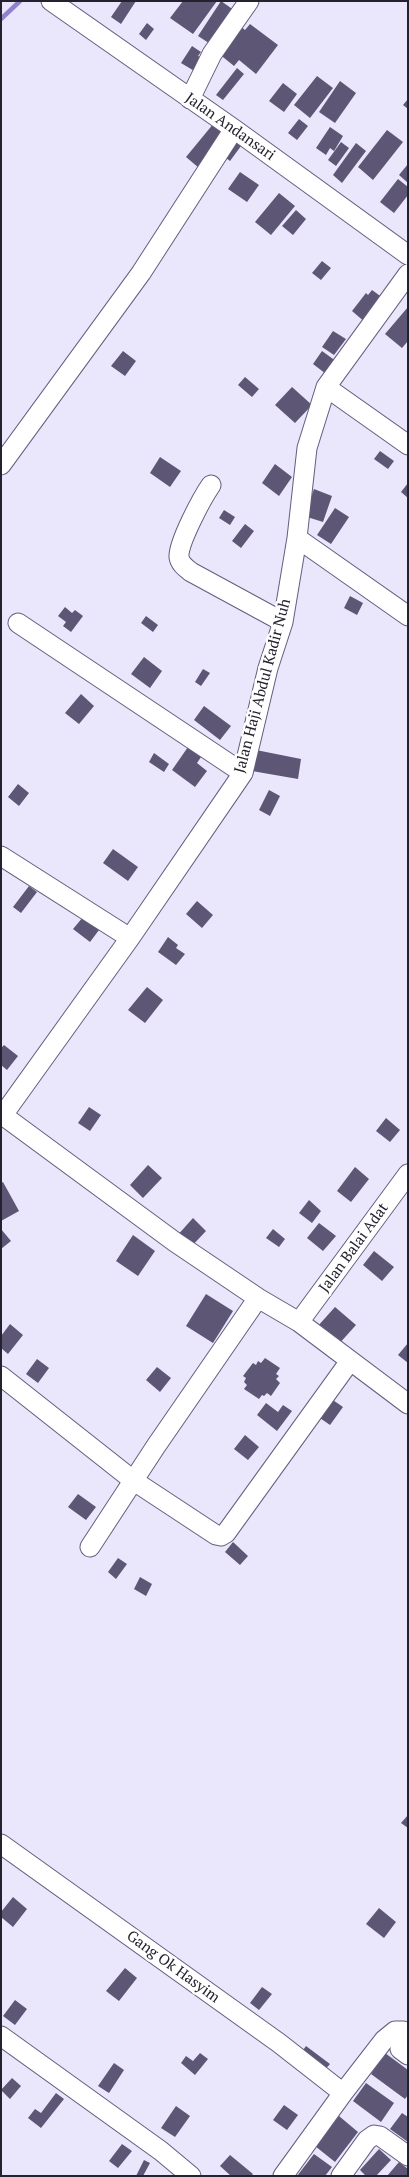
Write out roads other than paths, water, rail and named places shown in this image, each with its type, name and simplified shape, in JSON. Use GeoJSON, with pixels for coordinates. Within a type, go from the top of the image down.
{"type":"FeatureCollection","features":[{"type":"Feature","properties":{"kind":"street","name":"Jalan Andansari"},"geometry":{"type":"LineString","coordinates":[[51,1],[234,128],[408,255]]}},
{"type":"Feature","properties":{"kind":"street"},"geometry":{"type":"LineString","coordinates":[[190,99],[212,54],[249,1]]}},
{"type":"Feature","properties":{"kind":"street"},"geometry":{"type":"LineString","coordinates":[[1,465],[140,273],[234,128]]}},
{"type":"Feature","properties":{"kind":"street","name":"Jalan Haji Abdul Kadir Nuh"},"geometry":{"type":"LineString","coordinates":[[2,1115],[130,938],[243,773],[268,668],[283,622],[297,538],[307,448],[326,387],[408,274]]}},
{"type":"Feature","properties":{"kind":"street"},"geometry":{"type":"LineString","coordinates":[[326,387],[408,445]]}},
{"type":"Feature","properties":{"kind":"street"},"geometry":{"type":"LineString","coordinates":[[210,485],[195,510],[179,556],[182,564],[191,572],[283,622]]}},
{"type":"Feature","properties":{"kind":"street"},"geometry":{"type":"LineString","coordinates":[[297,538],[408,616]]}},
{"type":"Feature","properties":{"kind":"street"},"geometry":{"type":"LineString","coordinates":[[18,623],[243,773]]}},
{"type":"Feature","properties":{"kind":"street"},"geometry":{"type":"LineString","coordinates":[[1,856],[130,938]]}},
{"type":"Feature","properties":{"kind":"street"},"geometry":{"type":"LineString","coordinates":[[2,1115],[175,1242],[258,1298],[299,1322],[408,1404]]}},
{"type":"Feature","properties":{"kind":"street","name":"Jalan Balai Adat"},"geometry":{"type":"LineString","coordinates":[[299,1322],[408,1174]]}},
{"type":"Feature","properties":{"kind":"street"},"geometry":{"type":"LineString","coordinates":[[90,1547],[156,1446],[258,1298]]}},
{"type":"Feature","properties":{"kind":"street"},"geometry":{"type":"LineString","coordinates":[[1,1376],[134,1481],[216,1535],[221,1536],[226,1533],[350,1361]]}},
{"type":"Feature","properties":{"kind":"street","name":"Gang Ok Hasyim"},"geometry":{"type":"LineString","coordinates":[[1,1844],[278,2043],[343,2093]]}},
{"type":"Feature","properties":{"kind":"street"},"geometry":{"type":"LineString","coordinates":[[283,2176],[384,2040],[395,2031],[405,2039]]}},
{"type":"Feature","properties":{"kind":"street"},"geometry":{"type":"LineString","coordinates":[[1,2036],[160,2151],[191,2176]]}},
{"type":"Feature","properties":{"kind":"street"},"geometry":{"type":"LineString","coordinates":[[341,2176],[367,2140],[374,2135],[380,2136],[408,2156]]}},
{"type":"Feature","properties":{"kind":"waterway"},"geometry":{"type":"LineString","coordinates":[[1,19],[20,1]]}}]}
